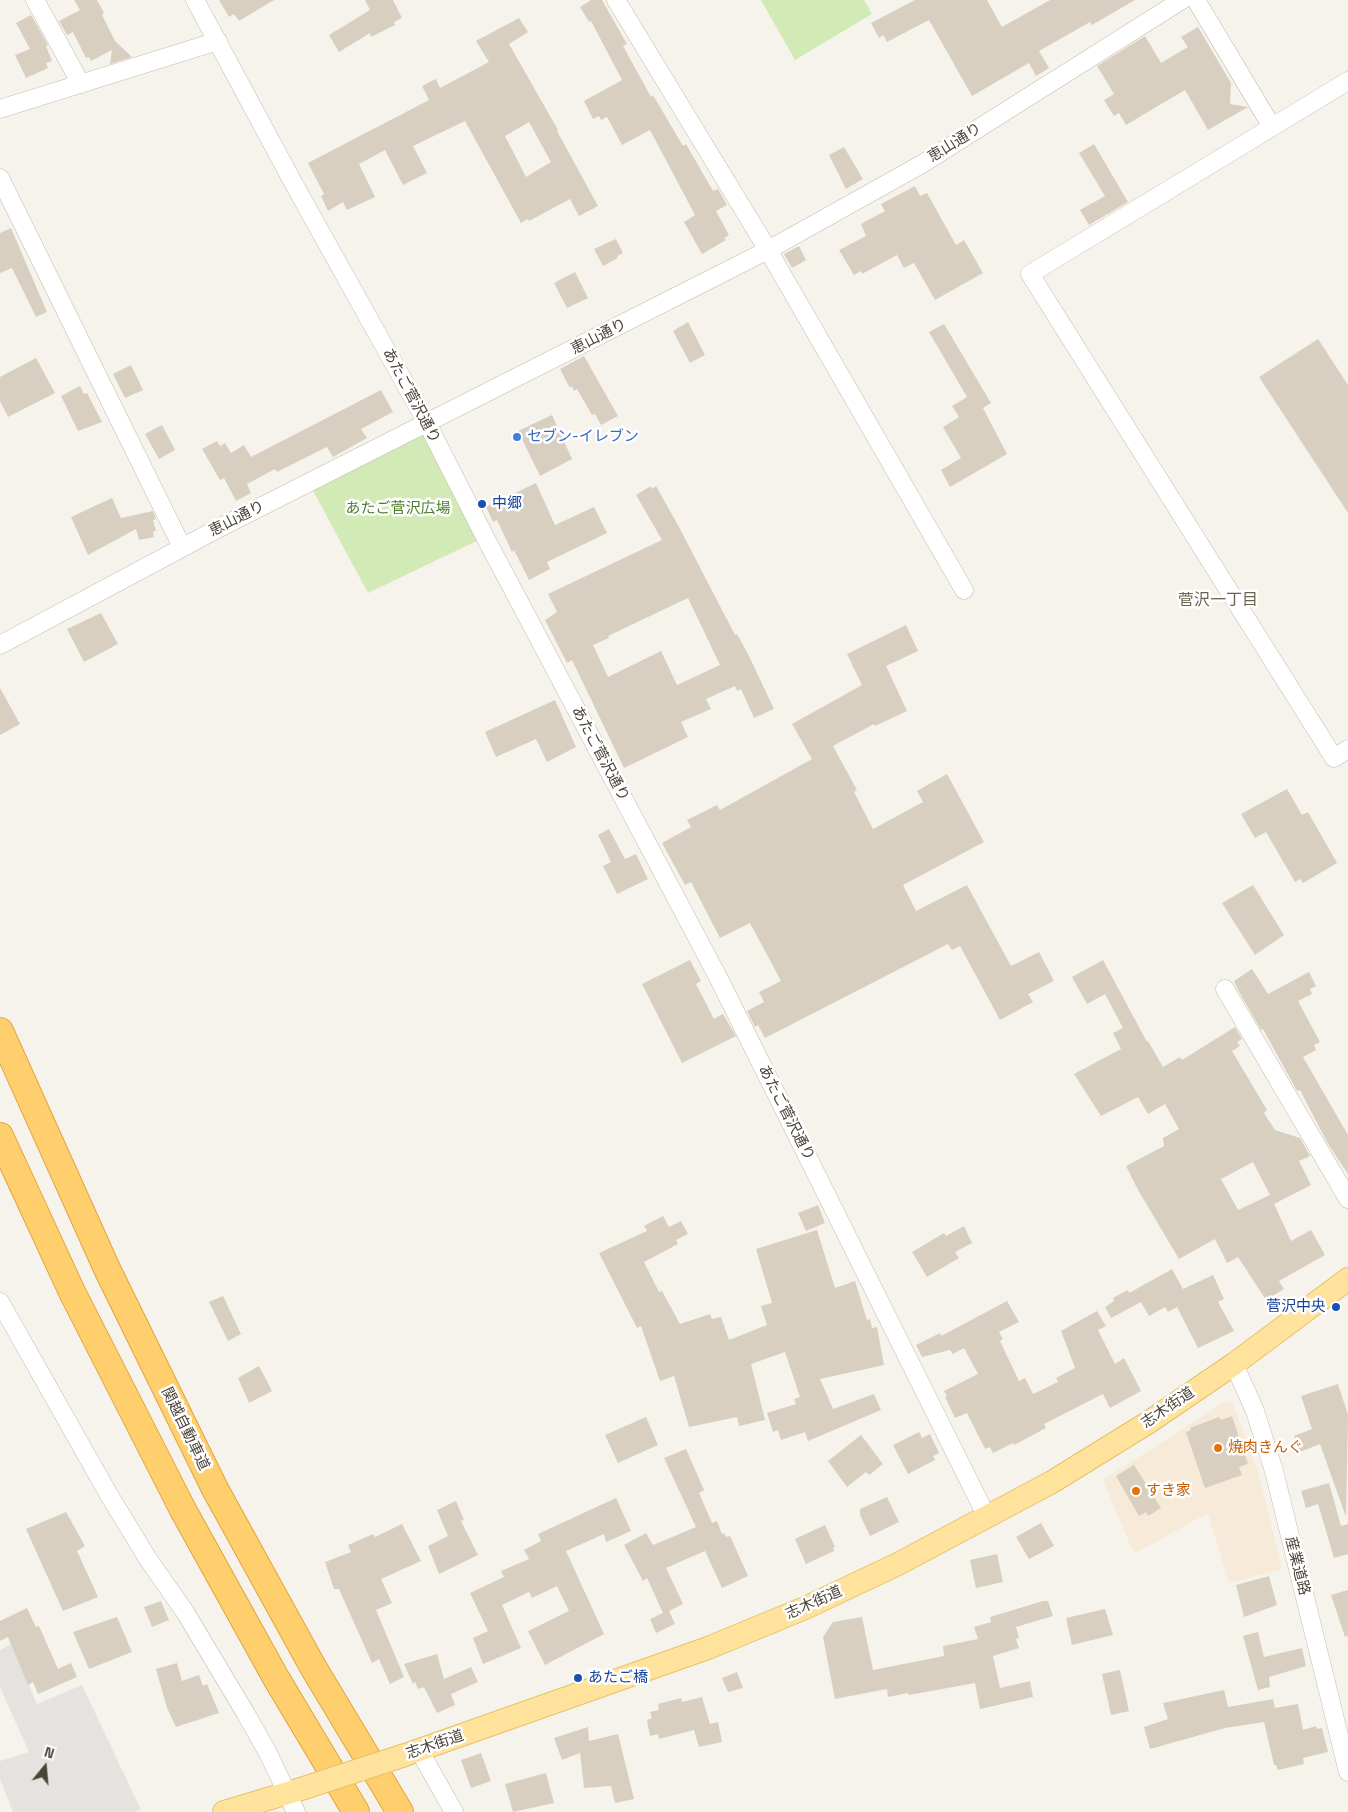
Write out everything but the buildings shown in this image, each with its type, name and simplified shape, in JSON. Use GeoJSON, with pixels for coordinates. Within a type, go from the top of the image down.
{"type":"FeatureCollection","features":[{"type":"Feature","properties":{"kind":"highway","name":"関越自動車道"},"geometry":{"type":"LineString","coordinates":[[0,1031],[108,1271],[215,1489],[313,1667],[400,1812]]}},
{"type":"Feature","properties":{"kind":"highway"},"geometry":{"type":"LineString","coordinates":[[0,1136],[72,1292],[183,1510],[276,1678],[356,1812]]}},
{"type":"Feature","properties":{"kind":"main road","name":"志木街道"},"geometry":{"type":"LineString","coordinates":[[224,1812],[294,1798],[412,1753],[708,1648],[804,1608],[898,1564],[1052,1482],[1113,1444],[1234,1364],[1348,1279]]}},
{"type":"Feature","properties":{"kind":"street"},"geometry":{"type":"LineString","coordinates":[[35,0],[81,84]]}},
{"type":"Feature","properties":{"kind":"street","name":"あたご菅沢通り"},"geometry":{"type":"LineString","coordinates":[[195,0],[295,186],[427,423],[485,537],[719,979],[987,1517]]}},
{"type":"Feature","properties":{"kind":"street"},"geometry":{"type":"LineString","coordinates":[[616,0],[768,250],[964,590]]}},
{"type":"Feature","properties":{"kind":"street","name":"恵山通り"},"geometry":{"type":"LineString","coordinates":[[0,645],[182,547],[768,250],[922,164],[1182,0]]}},
{"type":"Feature","properties":{"kind":"street"},"geometry":{"type":"LineString","coordinates":[[1196,0],[1272,127]]}},
{"type":"Feature","properties":{"kind":"street"},"geometry":{"type":"LineString","coordinates":[[0,109],[218,41]]}},
{"type":"Feature","properties":{"kind":"street"},"geometry":{"type":"LineString","coordinates":[[1348,81],[1030,274],[1334,758],[1348,750]]}},
{"type":"Feature","properties":{"kind":"street"},"geometry":{"type":"LineString","coordinates":[[0,178],[182,547]]}},
{"type":"Feature","properties":{"kind":"street"},"geometry":{"type":"LineString","coordinates":[[1225,989],[1348,1199]]}},
{"type":"Feature","properties":{"kind":"street"},"geometry":{"type":"LineString","coordinates":[[0,1302],[109,1495],[148,1559],[185,1612],[294,1798]]}},
{"type":"Feature","properties":{"kind":"street","name":"産業道路"},"geometry":{"type":"LineString","coordinates":[[1234,1364],[1255,1411],[1274,1471],[1348,1772]]}},
{"type":"Feature","properties":{"kind":"street"},"geometry":{"type":"LineString","coordinates":[[412,1753],[454,1812]]}},
{"type":"Feature","properties":{"kind":"shaded area"},"geometry":{"type":"Polygon","coordinates":[[[1226,1401],[1233,1403],[1257,1469],[1282,1569],[1229,1583],[1208,1513],[1134,1554],[1103,1480],[1226,1401]]]}},
{"type":"Feature","properties":{"kind":"shaded area"},"geometry":{"type":"Polygon","coordinates":[[[11,1644],[37,1704],[82,1685],[141,1810],[135,1812],[13,1812],[0,1779],[0,1761],[29,1752],[0,1687],[0,1650],[11,1644]]]}},
{"type":"Feature","properties":{"kind":"green space"},"geometry":{"type":"Polygon","coordinates":[[[761,0],[864,0],[872,14],[795,60],[761,0]]]}},
{"type":"Feature","properties":{"kind":"green space","name":"あたご菅沢広場"},"geometry":{"type":"Polygon","coordinates":[[[427,423],[485,537],[368,593],[309,483],[427,423]]]}},
{"type":"Feature","properties":{"kind":"place","name":"セブン-イレブン"},"geometry":{"type":"Point","coordinates":[517,437]}},
{"type":"Feature","properties":{"kind":"place","name":"中郷"},"geometry":{"type":"Point","coordinates":[482,504]}},
{"type":"Feature","properties":{"kind":"place","name":"菅沢中央"},"geometry":{"type":"Point","coordinates":[1336,1307]}},
{"type":"Feature","properties":{"kind":"place","name":"焼肉きんぐ"},"geometry":{"type":"Point","coordinates":[1218,1448]}},
{"type":"Feature","properties":{"kind":"place","name":"すき家"},"geometry":{"type":"Point","coordinates":[1136,1491]}},
{"type":"Feature","properties":{"kind":"place","name":"あたご橋"},"geometry":{"type":"Point","coordinates":[578,1678]}},
{"type":"Feature","properties":{"kind":"district","name":"菅沢一丁目"},"geometry":{"type":"Point","coordinates":[1218,601]}}]}
